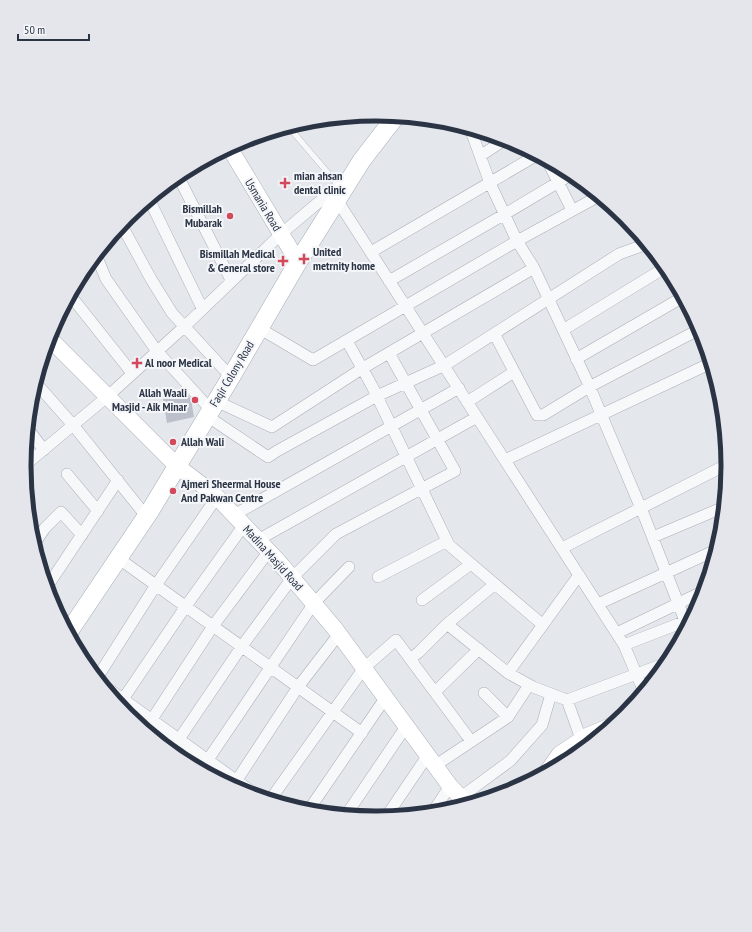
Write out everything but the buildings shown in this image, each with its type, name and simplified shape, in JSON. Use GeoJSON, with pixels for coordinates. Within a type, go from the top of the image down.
{"type":"FeatureCollection","features":[{"type":"Feature","properties":{"kind":"main road","name":"Faqir Colony Road"},"geometry":{"type":"LineString","coordinates":[[72,628],[146,516],[177,466],[340,191],[392,122]]}},
{"type":"Feature","properties":{"kind":"street"},"geometry":{"type":"LineString","coordinates":[[473,135],[490,183],[517,241],[534,268],[589,387],[653,537],[678,604],[686,618]]}},
{"type":"Feature","properties":{"kind":"street"},"geometry":{"type":"LineString","coordinates":[[480,156],[499,144]]}},
{"type":"Feature","properties":{"kind":"street","name":"Usmania Road"},"geometry":{"type":"LineString","coordinates":[[232,153],[298,262]]}},
{"type":"Feature","properties":{"kind":"street"},"geometry":{"type":"LineString","coordinates":[[371,252],[531,158]]}},
{"type":"Feature","properties":{"kind":"street"},"geometry":{"type":"LineString","coordinates":[[551,169],[572,210]]}},
{"type":"Feature","properties":{"kind":"street"},"geometry":{"type":"LineString","coordinates":[[390,281],[566,178]]}},
{"type":"Feature","properties":{"kind":"street"},"geometry":{"type":"LineString","coordinates":[[181,181],[231,280]]}},
{"type":"Feature","properties":{"kind":"street"},"geometry":{"type":"LineString","coordinates":[[31,460],[108,396],[156,350],[184,327],[231,280],[281,234],[340,191],[371,252],[617,633],[624,645],[641,686]]}},
{"type":"Feature","properties":{"kind":"street"},"geometry":{"type":"LineString","coordinates":[[259,328],[313,360],[517,241],[594,199]]}},
{"type":"Feature","properties":{"kind":"street"},"geometry":{"type":"LineString","coordinates":[[152,205],[202,308]]}},
{"type":"Feature","properties":{"kind":"street"},"geometry":{"type":"LineString","coordinates":[[125,230],[172,313],[230,377]]}},
{"type":"Feature","properties":{"kind":"street"},"geometry":{"type":"LineString","coordinates":[[98,261],[106,279],[156,350],[211,409],[268,457],[377,396],[445,365],[494,335],[548,298],[618,254],[641,246]]}},
{"type":"Feature","properties":{"kind":"street"},"geometry":{"type":"LineString","coordinates":[[211,409],[272,427],[363,368],[534,268]]}},
{"type":"Feature","properties":{"kind":"street"},"geometry":{"type":"LineString","coordinates":[[563,330],[660,270]]}},
{"type":"Feature","properties":{"kind":"street"},"geometry":{"type":"LineString","coordinates":[[74,300],[132,373]]}},
{"type":"Feature","properties":{"kind":"street"},"geometry":{"type":"LineString","coordinates":[[576,358],[678,300]]}},
{"type":"Feature","properties":{"kind":"street"},"geometry":{"type":"LineString","coordinates":[[494,335],[538,415],[543,415],[589,387],[694,332]]}},
{"type":"Feature","properties":{"kind":"street"},"geometry":{"type":"LineString","coordinates":[[347,341],[363,368],[449,545],[543,625]]}},
{"type":"Feature","properties":{"kind":"street","name":"Madina Masjid Road"},"geometry":{"type":"LineString","coordinates":[[54,343],[177,466],[217,497],[292,578],[339,634],[459,796]]}},
{"type":"Feature","properties":{"kind":"street"},"geometry":{"type":"LineString","coordinates":[[174,746],[242,646],[292,578],[336,534],[455,471],[389,353]]}},
{"type":"Feature","properties":{"kind":"street"},"geometry":{"type":"LineString","coordinates":[[505,460],[706,365]]}},
{"type":"Feature","properties":{"kind":"street"},"geometry":{"type":"LineString","coordinates":[[468,402],[514,372]]}},
{"type":"Feature","properties":{"kind":"street"},"geometry":{"type":"LineString","coordinates":[[40,388],[73,425],[146,516]]}},
{"type":"Feature","properties":{"kind":"street"},"geometry":{"type":"LineString","coordinates":[[122,699],[186,606],[239,520],[392,426],[459,388]]}},
{"type":"Feature","properties":{"kind":"street"},"geometry":{"type":"LineString","coordinates":[[149,725],[263,546],[406,456],[477,417]]}},
{"type":"Feature","properties":{"kind":"street"},"geometry":{"type":"LineString","coordinates":[[33,435],[44,450]]}},
{"type":"Feature","properties":{"kind":"street"},"geometry":{"type":"LineString","coordinates":[[562,548],[721,468]]}},
{"type":"Feature","properties":{"kind":"street"},"geometry":{"type":"LineString","coordinates":[[67,474],[98,511]]}},
{"type":"Feature","properties":{"kind":"street"},"geometry":{"type":"LineString","coordinates":[[51,581],[118,480]]}},
{"type":"Feature","properties":{"kind":"street"},"geometry":{"type":"LineString","coordinates":[[100,673],[156,585],[217,497]]}},
{"type":"Feature","properties":{"kind":"street"},"geometry":{"type":"LineString","coordinates":[[653,537],[718,509]]}},
{"type":"Feature","properties":{"kind":"street"},"geometry":{"type":"LineString","coordinates":[[39,537],[45,528],[61,512],[82,534]]}},
{"type":"Feature","properties":{"kind":"street"},"geometry":{"type":"LineString","coordinates":[[378,577],[447,541]]}},
{"type":"Feature","properties":{"kind":"street"},"geometry":{"type":"LineString","coordinates":[[598,604],[709,553]]}},
{"type":"Feature","properties":{"kind":"street"},"geometry":{"type":"LineString","coordinates":[[118,558],[271,667],[332,713],[362,733]]}},
{"type":"Feature","properties":{"kind":"street"},"geometry":{"type":"LineString","coordinates":[[422,600],[471,564]]}},
{"type":"Feature","properties":{"kind":"street"},"geometry":{"type":"LineString","coordinates":[[130,708],[152,720],[178,739],[204,765],[314,603],[349,567]]}},
{"type":"Feature","properties":{"kind":"street"},"geometry":{"type":"LineString","coordinates":[[508,673],[579,575]]}},
{"type":"Feature","properties":{"kind":"street"},"geometry":{"type":"LineString","coordinates":[[410,659],[420,652],[447,624],[495,584]]}},
{"type":"Feature","properties":{"kind":"street"},"geometry":{"type":"LineString","coordinates":[[617,633],[696,596]]}},
{"type":"Feature","properties":{"kind":"street"},"geometry":{"type":"LineString","coordinates":[[447,624],[508,673],[528,685],[567,700],[657,666]]}},
{"type":"Feature","properties":{"kind":"street"},"geometry":{"type":"LineString","coordinates":[[624,645],[683,624]]}},
{"type":"Feature","properties":{"kind":"street"},"geometry":{"type":"LineString","coordinates":[[236,781],[298,687],[339,634]]}},
{"type":"Feature","properties":{"kind":"street"},"geometry":{"type":"LineString","coordinates":[[273,795],[364,668],[396,640],[471,741]]}},
{"type":"Feature","properties":{"kind":"street"},"geometry":{"type":"LineString","coordinates":[[435,692],[479,649]]}},
{"type":"Feature","properties":{"kind":"street"},"geometry":{"type":"LineString","coordinates":[[391,810],[432,760],[471,741],[508,716],[528,685]]}},
{"type":"Feature","properties":{"kind":"street"},"geometry":{"type":"LineString","coordinates":[[484,693],[508,716]]}},
{"type":"Feature","properties":{"kind":"street"},"geometry":{"type":"LineString","coordinates":[[447,803],[510,761],[542,725],[550,694]]}},
{"type":"Feature","properties":{"kind":"street"},"geometry":{"type":"LineString","coordinates":[[312,805],[386,697]]}},
{"type":"Feature","properties":{"kind":"street"},"geometry":{"type":"LineString","coordinates":[[567,700],[584,742]]}},
{"type":"Feature","properties":{"kind":"street"},"geometry":{"type":"LineString","coordinates":[[350,810],[407,725]]}},
{"type":"Feature","properties":{"kind":"street"},"geometry":{"type":"LineString","coordinates":[[585,741],[587,736],[594,733]]}},
{"type":"Feature","properties":{"kind":"street"},"geometry":{"type":"LineString","coordinates":[[556,760],[560,754],[578,746]]}},
{"type":"Feature","properties":{"kind":"lane"},"geometry":{"type":"LineString","coordinates":[[292,132],[340,191]]}},
{"type":"Feature","properties":{"kind":"place","name":"mian ahsan dental clinic"},"geometry":{"type":"Point","coordinates":[285,183]}},
{"type":"Feature","properties":{"kind":"place","name":"Bismillah Mubarak"},"geometry":{"type":"Point","coordinates":[230,216]}},
{"type":"Feature","properties":{"kind":"place","name":"United metrnity home"},"geometry":{"type":"Point","coordinates":[304,259]}},
{"type":"Feature","properties":{"kind":"place","name":"Bismillah Medical & General store"},"geometry":{"type":"Point","coordinates":[283,261]}},
{"type":"Feature","properties":{"kind":"place","name":"Al noor Medical"},"geometry":{"type":"Point","coordinates":[137,363]}},
{"type":"Feature","properties":{"kind":"place","name":"Allah Waali Masjid - Aik Minar"},"geometry":{"type":"Point","coordinates":[195,400]}},
{"type":"Feature","properties":{"kind":"place","name":"Allah Wali"},"geometry":{"type":"Point","coordinates":[173,442]}},
{"type":"Feature","properties":{"kind":"place","name":"Ajmeri Sheermal House And Pakwan Centre"},"geometry":{"type":"Point","coordinates":[173,491]}}]}
